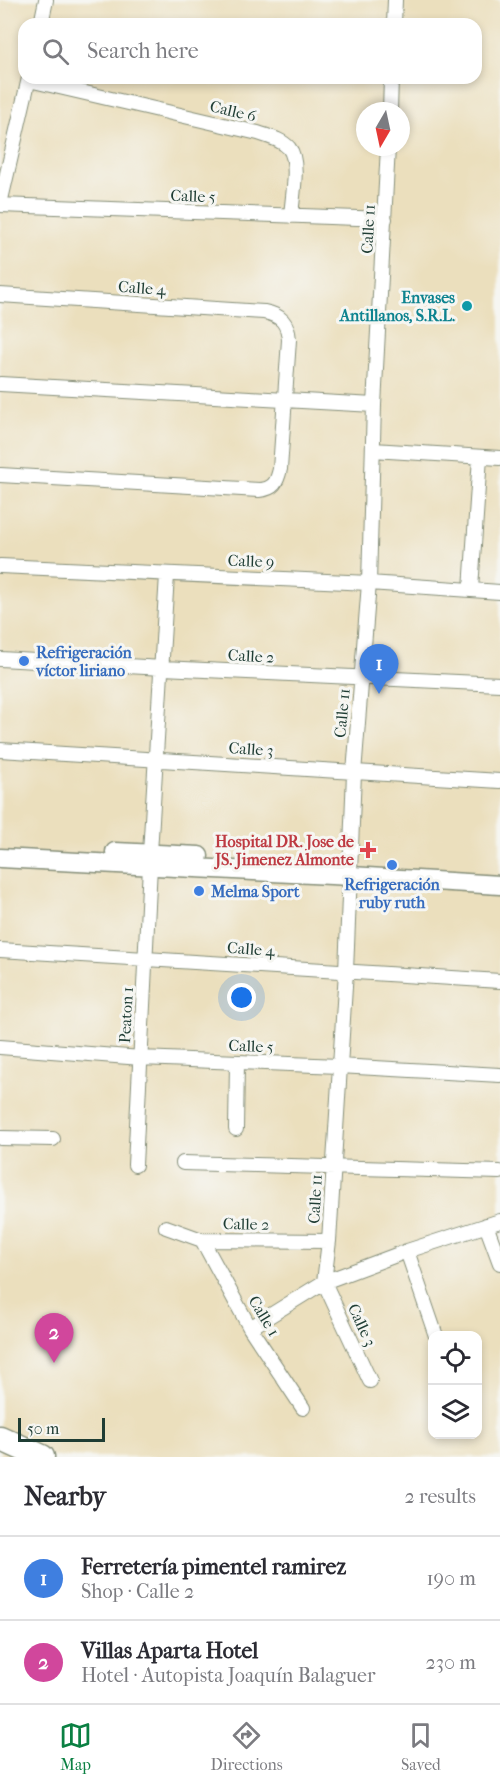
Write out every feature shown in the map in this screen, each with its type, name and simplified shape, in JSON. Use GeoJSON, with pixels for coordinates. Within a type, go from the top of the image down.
{"type":"FeatureCollection","features":[{"type":"Feature","properties":{"kind":"highway"},"geometry":{"type":"LineString","coordinates":[[0,1438],[42,1457]]}},
{"type":"Feature","properties":{"kind":"main road"},"geometry":{"type":"LineString","coordinates":[[0,846],[150,860]]}},
{"type":"Feature","properties":{"kind":"main road"},"geometry":{"type":"LineString","coordinates":[[0,858],[150,860],[500,873]]}},
{"type":"Feature","properties":{"kind":"main road"},"geometry":{"type":"LineString","coordinates":[[351,869],[500,885]]}},
{"type":"Feature","properties":{"kind":"street"},"geometry":{"type":"LineString","coordinates":[[42,18],[46,0]]}},
{"type":"Feature","properties":{"kind":"street"},"geometry":{"type":"LineString","coordinates":[[394,18],[395,0]]}},
{"type":"Feature","properties":{"kind":"street"},"geometry":{"type":"LineString","coordinates":[[0,204],[28,84]]}},
{"type":"Feature","properties":{"kind":"street","name":"Calle 6"},"geometry":{"type":"LineString","coordinates":[[50,84],[281,141],[291,150],[294,163],[291,216]]}},
{"type":"Feature","properties":{"kind":"street"},"geometry":{"type":"LineString","coordinates":[[390,102],[391,84]]}},
{"type":"Feature","properties":{"kind":"street","name":"Calle 11"},"geometry":{"type":"LineString","coordinates":[[324,1282],[329,1241],[346,971],[354,773],[369,582],[372,450],[388,156]]}},
{"type":"Feature","properties":{"kind":"street","name":"Calle 5"},"geometry":{"type":"LineString","coordinates":[[0,204],[385,219]]}},
{"type":"Feature","properties":{"kind":"street","name":"Calle 4"},"geometry":{"type":"LineString","coordinates":[[0,296],[264,312],[281,318],[288,330],[289,340],[285,400]]}},
{"type":"Feature","properties":{"kind":"street"},"geometry":{"type":"LineString","coordinates":[[0,384],[374,405]]}},
{"type":"Feature","properties":{"kind":"street"},"geometry":{"type":"LineString","coordinates":[[0,475],[259,490],[271,488],[276,483],[280,468],[285,400]]}},
{"type":"Feature","properties":{"kind":"street"},"geometry":{"type":"LineString","coordinates":[[372,450],[500,458]]}},
{"type":"Feature","properties":{"kind":"street"},"geometry":{"type":"LineString","coordinates":[[471,589],[480,457]]}},
{"type":"Feature","properties":{"kind":"street","name":"Calle 9"},"geometry":{"type":"LineString","coordinates":[[0,566],[369,582],[500,592]]}},
{"type":"Feature","properties":{"kind":"street","name":"Peaton 1"},"geometry":{"type":"LineString","coordinates":[[135,1165],[167,574]]}},
{"type":"Feature","properties":{"kind":"street","name":"Calle 2"},"geometry":{"type":"LineString","coordinates":[[0,659],[500,684]]}},
{"type":"Feature","properties":{"kind":"street","name":"Calle 3"},"geometry":{"type":"LineString","coordinates":[[0,750],[500,781]]}},
{"type":"Feature","properties":{"kind":"street","name":"Calle 4"},"geometry":{"type":"LineString","coordinates":[[0,950],[500,981]]}},
{"type":"Feature","properties":{"kind":"street","name":"Calle 5"},"geometry":{"type":"LineString","coordinates":[[0,1047],[141,1058],[500,1075]]}},
{"type":"Feature","properties":{"kind":"street"},"geometry":{"type":"LineString","coordinates":[[236,1129],[237,1062]]}},
{"type":"Feature","properties":{"kind":"street"},"geometry":{"type":"LineString","coordinates":[[0,1138],[53,1139]]}},
{"type":"Feature","properties":{"kind":"street"},"geometry":{"type":"LineString","coordinates":[[183,1162],[500,1172]]}},
{"type":"Feature","properties":{"kind":"street"},"geometry":{"type":"LineString","coordinates":[[250,1328],[324,1282],[407,1251],[500,1221]]}},
{"type":"Feature","properties":{"kind":"street"},"geometry":{"type":"LineString","coordinates":[[486,1225],[500,1263]]}},
{"type":"Feature","properties":{"kind":"street","name":"Calle 2"},"geometry":{"type":"LineString","coordinates":[[166,1227],[202,1240],[329,1241]]}},
{"type":"Feature","properties":{"kind":"street","name":"Calle 1"},"geometry":{"type":"LineString","coordinates":[[202,1240],[250,1328],[303,1408]]}},
{"type":"Feature","properties":{"kind":"street"},"geometry":{"type":"LineString","coordinates":[[407,1251],[435,1331]]}},
{"type":"Feature","properties":{"kind":"street","name":"Calle 3"},"geometry":{"type":"LineString","coordinates":[[324,1282],[370,1381]]}},
{"type":"Feature","properties":{"kind":"place","name":"Envases Antillanos, S.R.L."},"geometry":{"type":"Point","coordinates":[467,306]}},
{"type":"Feature","properties":{"kind":"place","name":"Refrigeración víctor liriano"},"geometry":{"type":"Point","coordinates":[24,661]}},
{"type":"Feature","properties":{"kind":"place","name":"Ferretería pimentel ramirez"},"geometry":{"type":"Point","coordinates":[379,694]}},
{"type":"Feature","properties":{"kind":"place","name":"Hospital DR. Jose de JS. Jimenez Almonte"},"geometry":{"type":"Point","coordinates":[368,850]}},
{"type":"Feature","properties":{"kind":"place","name":"Refrigeración ruby ruth"},"geometry":{"type":"Point","coordinates":[392,865]}},
{"type":"Feature","properties":{"kind":"place","name":"Melma Sport"},"geometry":{"type":"Point","coordinates":[199,891]}},
{"type":"Feature","properties":{"kind":"place","name":"Villas Aparta Hotel"},"geometry":{"type":"Point","coordinates":[54,1363]}}]}
